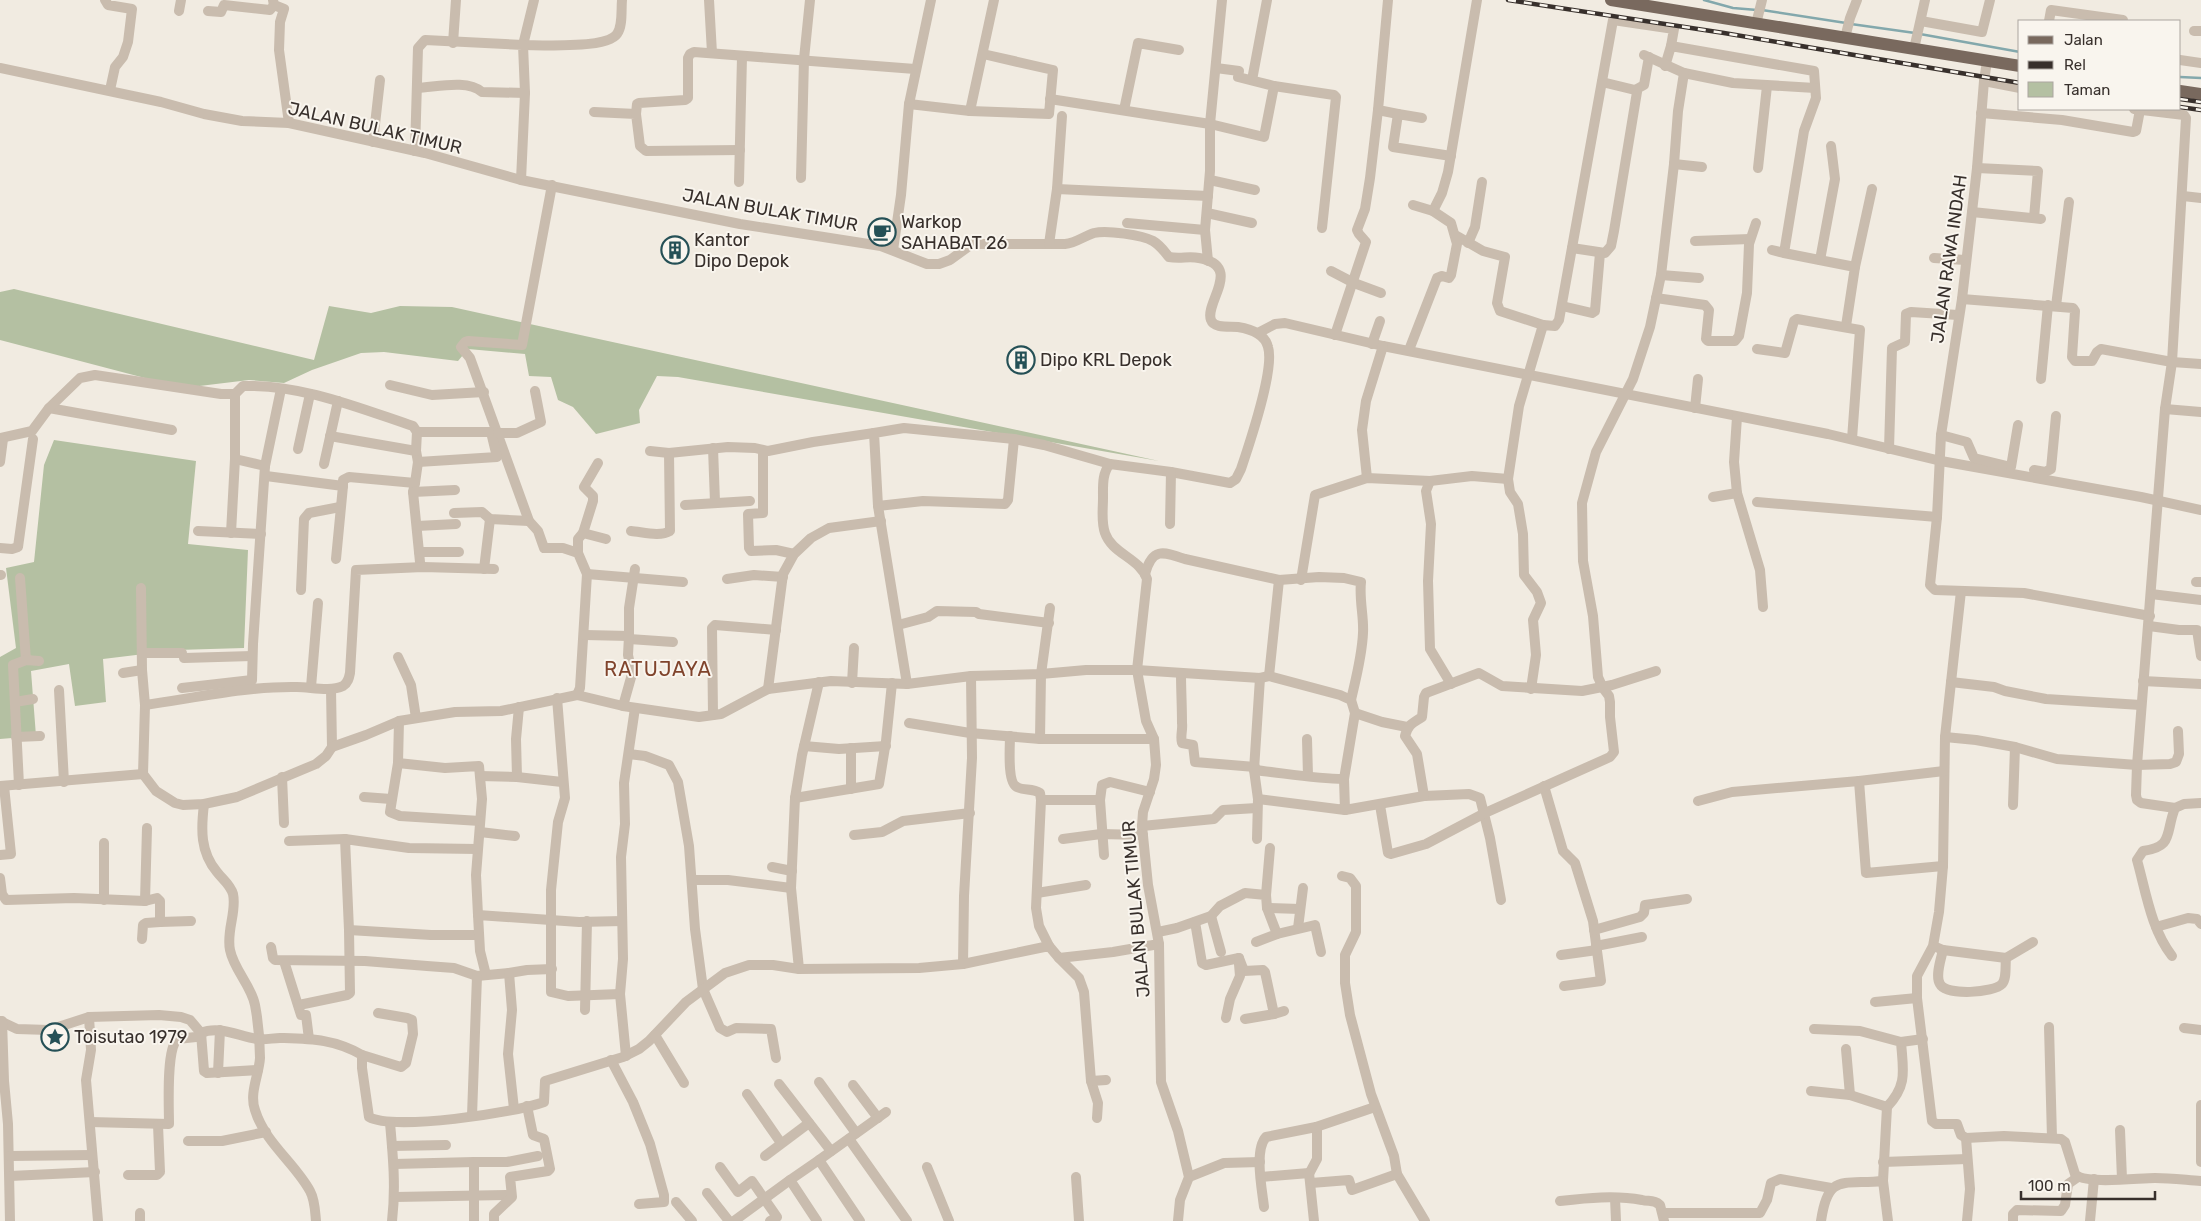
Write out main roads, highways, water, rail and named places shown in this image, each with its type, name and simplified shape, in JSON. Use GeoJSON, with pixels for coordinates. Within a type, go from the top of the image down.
{"type":"FeatureCollection","features":[{"type":"Feature","properties":{"kind":"main road"},"geometry":{"type":"LineString","coordinates":[[1611,0],[1759,11],[1846,34],[1918,34],[1987,61],[2018,66]]}},
{"type":"Feature","properties":{"kind":"main road"},"geometry":{"type":"LineString","coordinates":[[2181,91],[2201,94]]}},
{"type":"Feature","properties":{"kind":"waterway"},"geometry":{"type":"LineString","coordinates":[[1704,0],[1733,8],[1757,10]]}},
{"type":"Feature","properties":{"kind":"waterway"},"geometry":{"type":"LineString","coordinates":[[1762,10],[1846,23]]}},
{"type":"Feature","properties":{"kind":"waterway"},"geometry":{"type":"LineString","coordinates":[[1851,24],[1915,33]]}},
{"type":"Feature","properties":{"kind":"waterway"},"geometry":{"type":"LineString","coordinates":[[1920,34],[2018,52]]}},
{"type":"Feature","properties":{"kind":"waterway"},"geometry":{"type":"LineString","coordinates":[[2181,77],[2201,78]]}},
{"type":"Feature","properties":{"kind":"railway"},"geometry":{"type":"LineString","coordinates":[[1508,0],[1724,33],[2018,83]]}},
{"type":"Feature","properties":{"kind":"railway"},"geometry":{"type":"LineString","coordinates":[[2181,99],[2201,102]]}},
{"type":"Feature","properties":{"kind":"railway"},"geometry":{"type":"LineString","coordinates":[[2181,107],[2201,110]]}},
{"type":"Feature","properties":{"kind":"place","name":"Warkop SAHABAT 26"},"geometry":{"type":"Point","coordinates":[882,232]}},
{"type":"Feature","properties":{"kind":"place","name":"Kantor Dipo Depok"},"geometry":{"type":"Point","coordinates":[675,250]}},
{"type":"Feature","properties":{"kind":"place","name":"Dipo KRL Depok"},"geometry":{"type":"Point","coordinates":[1021,360]}},
{"type":"Feature","properties":{"kind":"place","name":"Toisutao 1979"},"geometry":{"type":"Point","coordinates":[55,1037]}},
{"type":"Feature","properties":{"kind":"district","name":"RATUJAYA"},"geometry":{"type":"Point","coordinates":[658,669]}}]}
